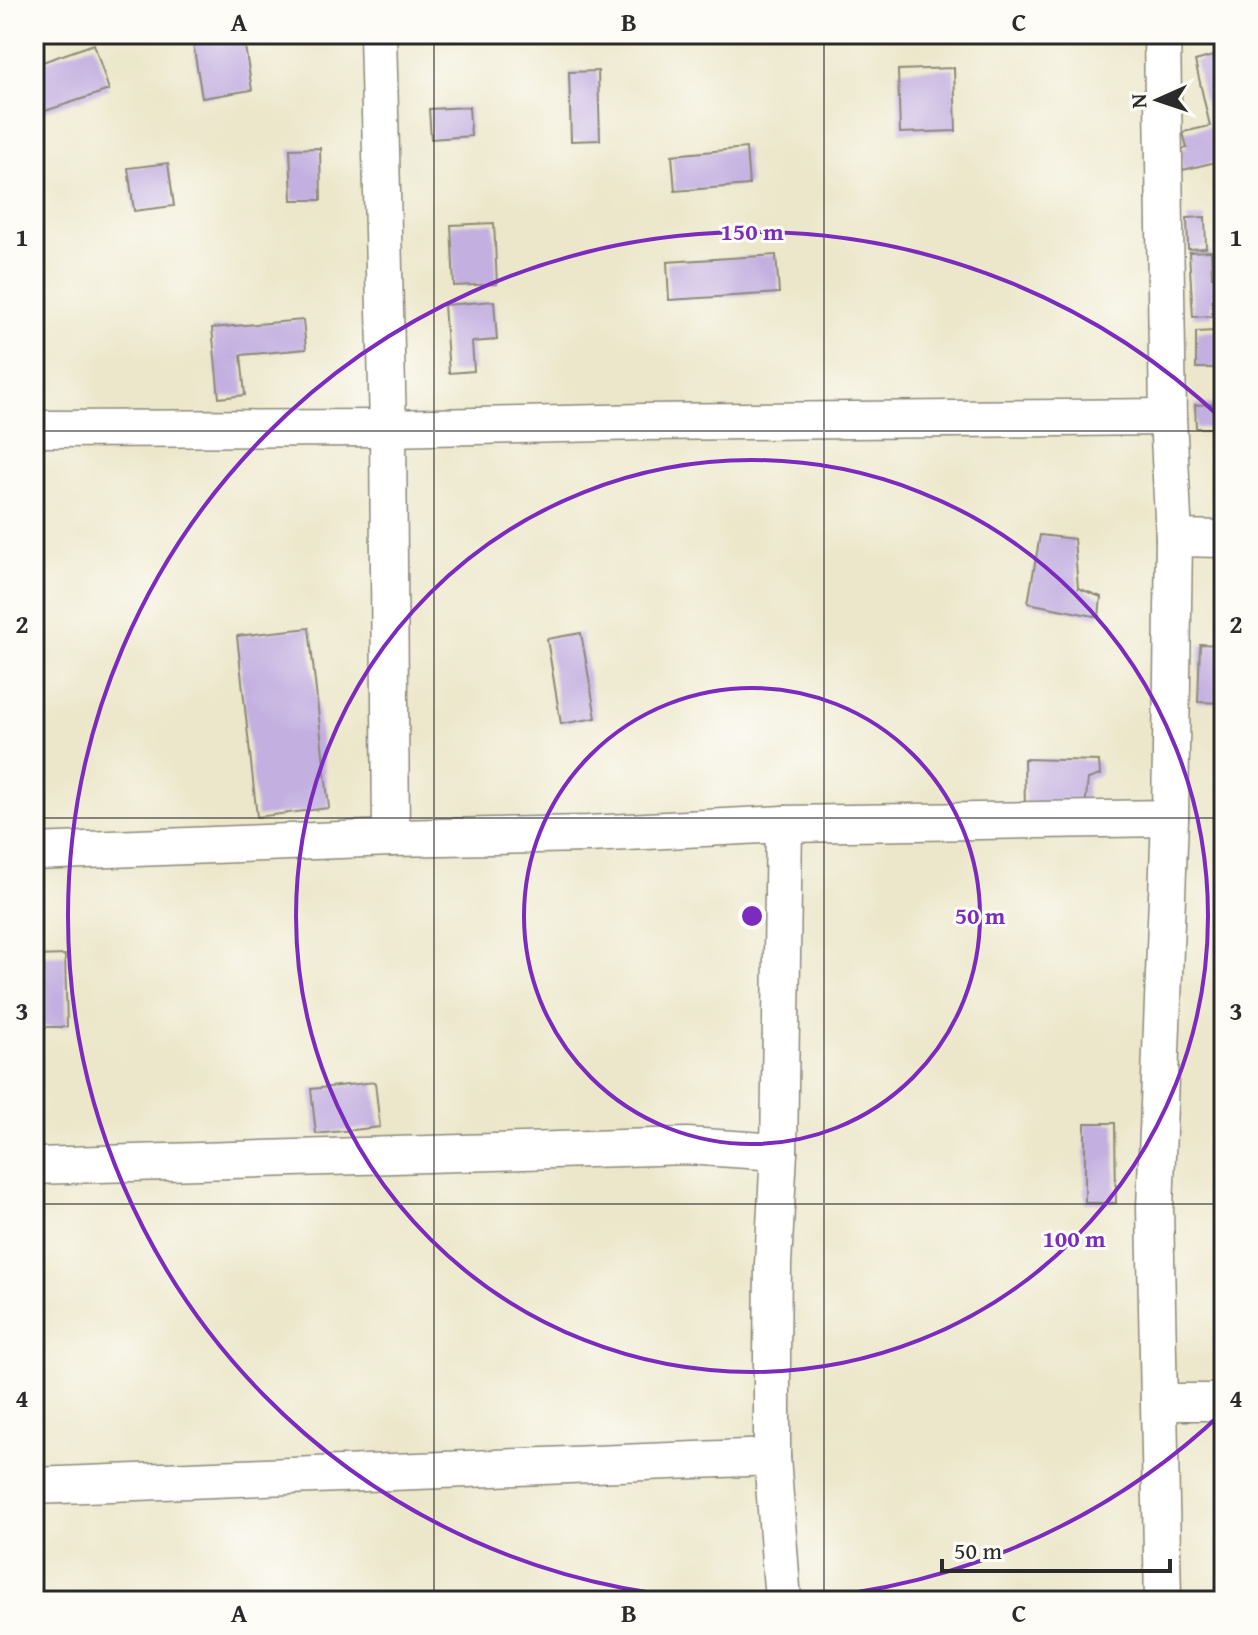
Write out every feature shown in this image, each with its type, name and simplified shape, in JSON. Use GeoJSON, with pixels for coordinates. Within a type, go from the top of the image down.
{"type":"FeatureCollection","features":[{"type":"Feature","properties":{"kind":"street"},"geometry":{"type":"LineString","coordinates":[[378,34],[388,428],[391,838]]}},
{"type":"Feature","properties":{"kind":"street"},"geometry":{"type":"LineString","coordinates":[[1162,34],[1168,417],[1174,538],[1170,818],[1155,1208],[1163,1601]]}},
{"type":"Feature","properties":{"kind":"street"},"geometry":{"type":"LineString","coordinates":[[34,429],[388,428],[1168,417]]}},
{"type":"Feature","properties":{"kind":"street"},"geometry":{"type":"LineString","coordinates":[[1174,538],[1224,539]]}},
{"type":"Feature","properties":{"kind":"street"},"geometry":{"type":"LineString","coordinates":[[34,852],[588,834],[784,824],[1170,818]]}},
{"type":"Feature","properties":{"kind":"street"},"geometry":{"type":"LineString","coordinates":[[783,1601],[772,1457],[773,1264],[779,1152],[784,824]]}},
{"type":"Feature","properties":{"kind":"street"},"geometry":{"type":"LineString","coordinates":[[34,1166],[687,1146],[779,1152]]}},
{"type":"Feature","properties":{"kind":"street"},"geometry":{"type":"LineString","coordinates":[[1159,1402],[1224,1402]]}},
{"type":"Feature","properties":{"kind":"street"},"geometry":{"type":"LineString","coordinates":[[34,1486],[772,1457]]}},
{"type":"Feature","properties":{"kind":"building"},"geometry":{"type":"Polygon","coordinates":[[[243,34],[252,90],[202,98],[192,37],[243,34]]]}},
{"type":"Feature","properties":{"kind":"building"},"geometry":{"type":"Polygon","coordinates":[[[94,44],[109,90],[39,113],[34,96],[34,65],[94,44]]]}},
{"type":"Feature","properties":{"kind":"building"},"geometry":{"type":"Polygon","coordinates":[[[1213,56],[1224,102],[1224,160],[1183,170],[1179,150],[1187,148],[1183,132],[1210,126],[1195,61],[1213,56]]]}},
{"type":"Feature","properties":{"kind":"building"},"geometry":{"type":"Polygon","coordinates":[[[954,68],[956,131],[900,133],[898,70],[954,68]]]}},
{"type":"Feature","properties":{"kind":"building"},"geometry":{"type":"Polygon","coordinates":[[[598,71],[600,140],[571,141],[569,72],[598,71]]]}},
{"type":"Feature","properties":{"kind":"building"},"geometry":{"type":"Polygon","coordinates":[[[469,107],[471,136],[431,139],[429,109],[469,107]]]}},
{"type":"Feature","properties":{"kind":"building"},"geometry":{"type":"Polygon","coordinates":[[[320,148],[321,200],[292,200],[290,149],[320,148]]]}},
{"type":"Feature","properties":{"kind":"building"},"geometry":{"type":"Polygon","coordinates":[[[746,148],[749,185],[675,191],[672,155],[746,148]]]}},
{"type":"Feature","properties":{"kind":"building"},"geometry":{"type":"Polygon","coordinates":[[[168,163],[174,206],[134,211],[128,168],[168,163]]]}},
{"type":"Feature","properties":{"kind":"building"},"geometry":{"type":"Polygon","coordinates":[[[1205,217],[1206,248],[1188,249],[1187,218],[1205,217]]]}},
{"type":"Feature","properties":{"kind":"building"},"geometry":{"type":"Polygon","coordinates":[[[494,223],[497,284],[454,286],[451,225],[494,223]]]}},
{"type":"Feature","properties":{"kind":"building"},"geometry":{"type":"Polygon","coordinates":[[[1211,251],[1212,277],[1224,277],[1224,301],[1212,301],[1212,316],[1193,317],[1189,252],[1211,251]]]}},
{"type":"Feature","properties":{"kind":"building"},"geometry":{"type":"Polygon","coordinates":[[[776,255],[779,293],[669,300],[667,262],[776,255]]]}},
{"type":"Feature","properties":{"kind":"building"},"geometry":{"type":"Polygon","coordinates":[[[494,301],[497,340],[472,342],[474,371],[449,373],[444,305],[494,301]]]}},
{"type":"Feature","properties":{"kind":"building"},"geometry":{"type":"Polygon","coordinates":[[[303,320],[306,349],[241,355],[245,395],[219,398],[212,328],[303,320]]]}},
{"type":"Feature","properties":{"kind":"building"},"geometry":{"type":"Polygon","coordinates":[[[1216,331],[1216,368],[1196,368],[1196,332],[1216,331]]]}},
{"type":"Feature","properties":{"kind":"building"},"geometry":{"type":"Polygon","coordinates":[[[1214,404],[1214,428],[1196,428],[1195,405],[1214,404]]]}},
{"type":"Feature","properties":{"kind":"building"},"geometry":{"type":"Polygon","coordinates":[[[1224,430],[1224,452],[1219,451],[1224,430]]]}},
{"type":"Feature","properties":{"kind":"building"},"geometry":{"type":"Polygon","coordinates":[[[1040,535],[1074,539],[1078,588],[1101,597],[1099,617],[1028,603],[1040,535]]]}},
{"type":"Feature","properties":{"kind":"building"},"geometry":{"type":"Polygon","coordinates":[[[309,628],[329,808],[257,817],[237,636],[309,628]]]}},
{"type":"Feature","properties":{"kind":"building"},"geometry":{"type":"Polygon","coordinates":[[[581,633],[596,718],[561,724],[547,639],[581,633]]]}},
{"type":"Feature","properties":{"kind":"building"},"geometry":{"type":"Polygon","coordinates":[[[1200,644],[1221,645],[1219,679],[1224,679],[1224,703],[1198,702],[1200,644]]]}},
{"type":"Feature","properties":{"kind":"building"},"geometry":{"type":"Polygon","coordinates":[[[1024,759],[1099,761],[1100,775],[1088,779],[1085,808],[1025,808],[1024,759]]]}},
{"type":"Feature","properties":{"kind":"building"},"geometry":{"type":"Polygon","coordinates":[[[65,955],[67,1027],[34,1027],[34,956],[65,955]]]}},
{"type":"Feature","properties":{"kind":"building"},"geometry":{"type":"Polygon","coordinates":[[[375,1082],[380,1127],[316,1134],[311,1089],[375,1082]]]}},
{"type":"Feature","properties":{"kind":"building"},"geometry":{"type":"Polygon","coordinates":[[[1085,1123],[1115,1123],[1116,1203],[1085,1203],[1085,1123]]]}},
{"type":"Feature","properties":{"kind":"building"},"geometry":{"type":"Polygon","coordinates":[[[633,1594],[635,1601],[599,1601],[599,1599],[633,1594]]]}}]}
